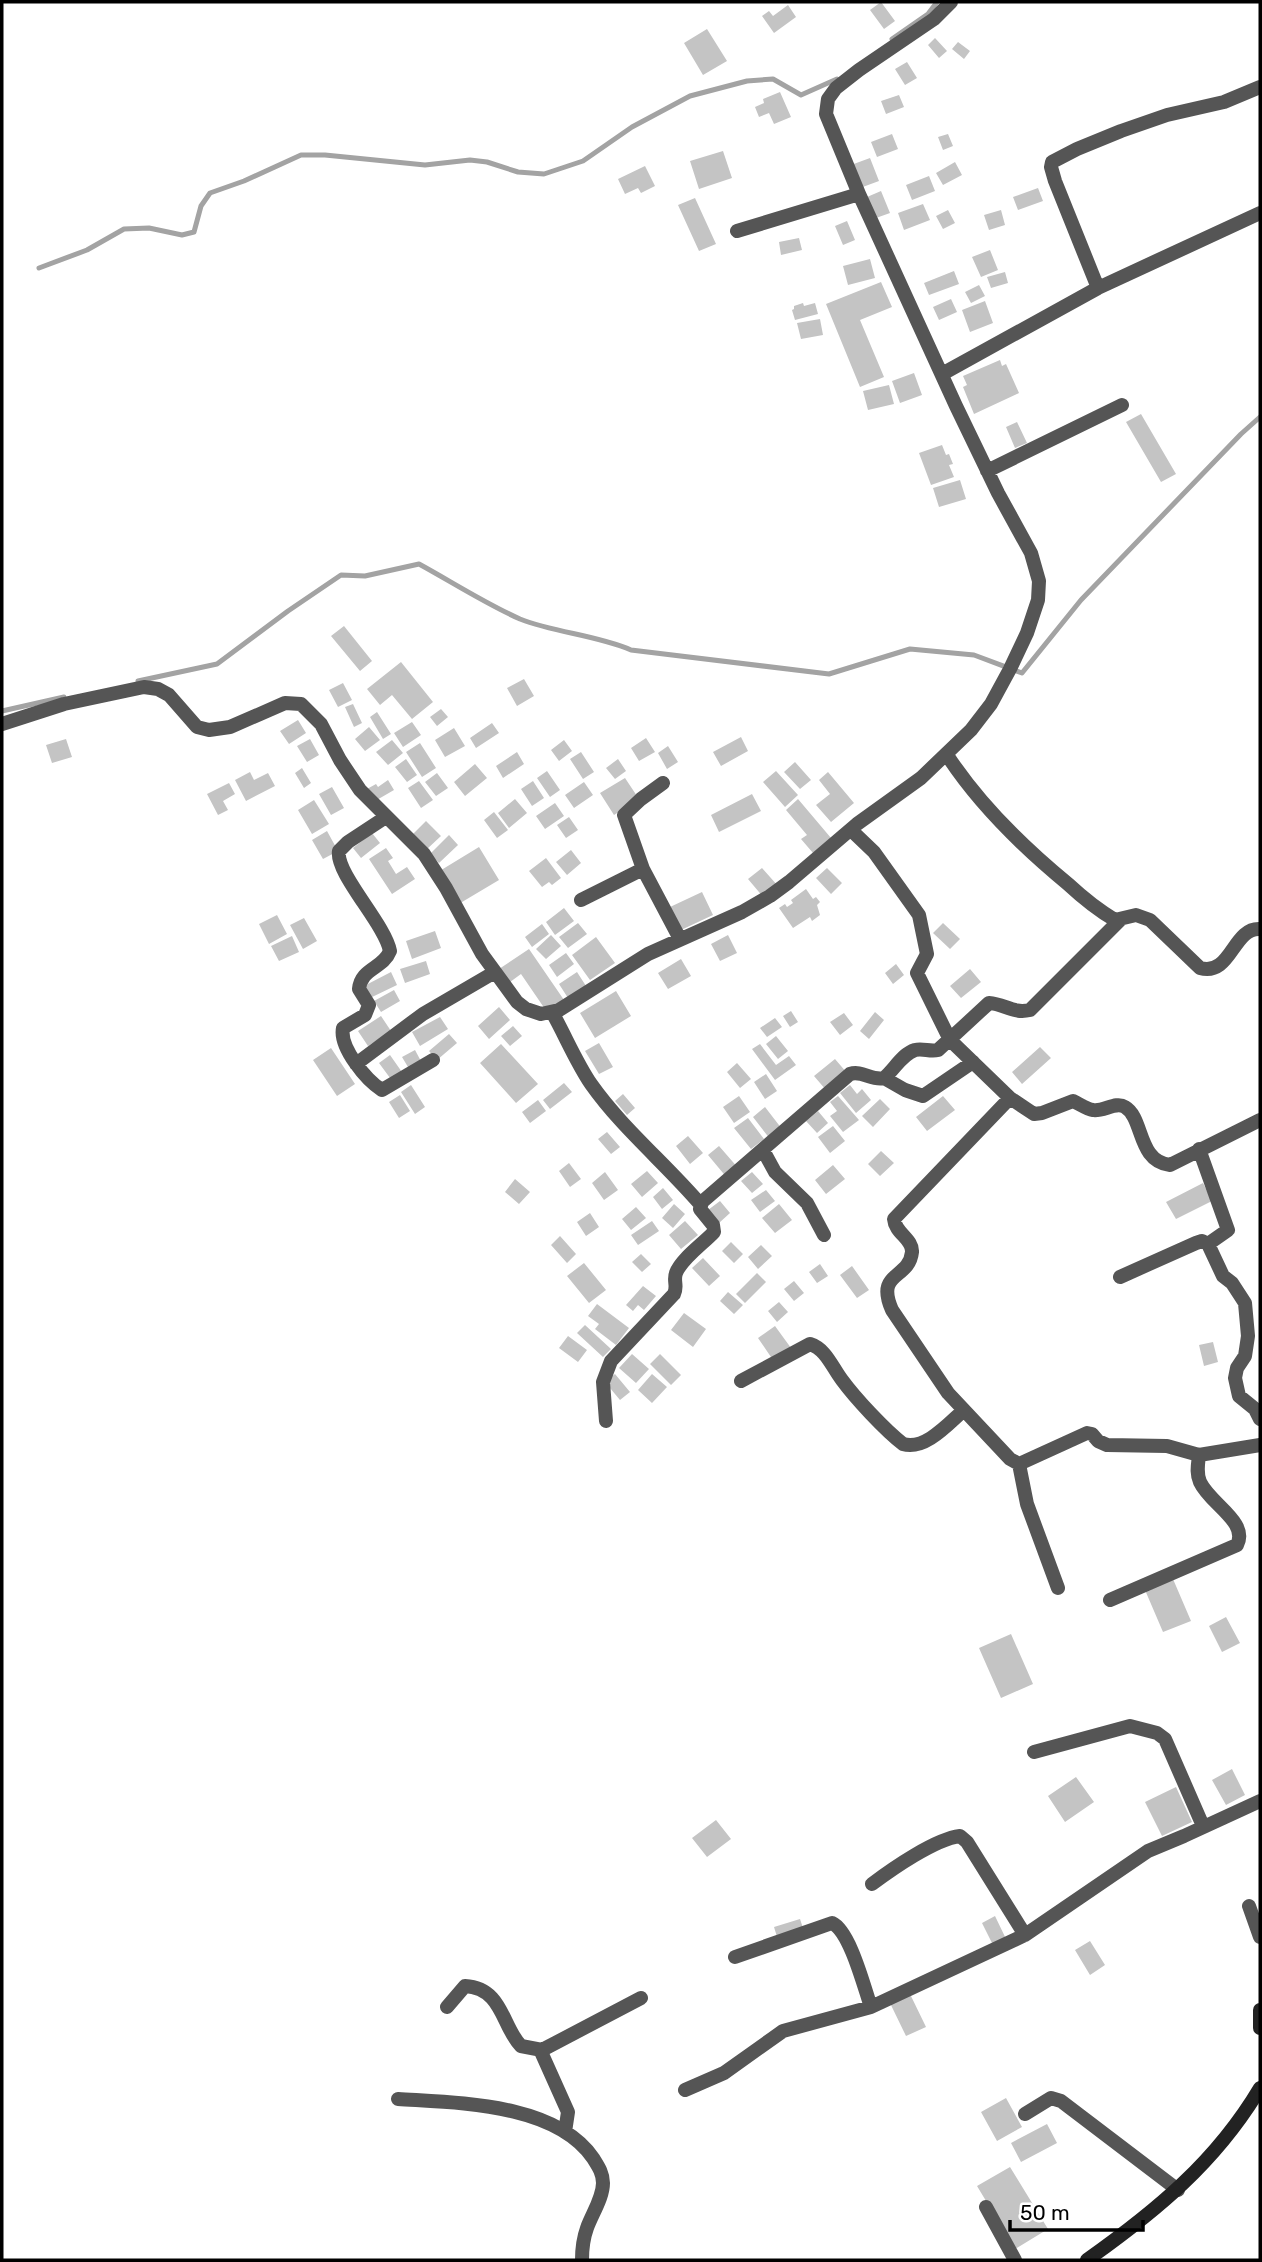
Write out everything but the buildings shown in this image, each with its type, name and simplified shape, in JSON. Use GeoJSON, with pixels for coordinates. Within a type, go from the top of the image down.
{"type":"FeatureCollection","features":[{"type":"Feature","properties":{"kind":"street"},"geometry":{"type":"LineString","coordinates":[[2,724],[64,704],[134,687],[152,687],[163,691],[197,727],[209,730],[230,727],[276,706],[295,703],[308,708],[316,716],[360,790],[411,839],[433,868],[465,926],[517,1002],[526,1009],[541,1014],[551,1012],[591,991],[648,954],[770,897],[851,830],[912,785],[971,730],[991,704],[1027,633],[1038,600],[1039,581],[1034,562],[987,471],[859,194],[830,129],[825,108],[828,99],[849,77],[934,19],[951,2]]}},
{"type":"Feature","properties":{"kind":"street"},"geometry":{"type":"LineString","coordinates":[[1098,288],[1055,181],[1052,162],[1121,131],[1167,115],[1224,102],[1260,87]]}},
{"type":"Feature","properties":{"kind":"street"},"geometry":{"type":"LineString","coordinates":[[737,231],[859,194]]}},
{"type":"Feature","properties":{"kind":"street"},"geometry":{"type":"LineString","coordinates":[[942,374],[1098,288],[1260,213]]}},
{"type":"Feature","properties":{"kind":"street"},"geometry":{"type":"LineString","coordinates":[[987,471],[1122,405]]}},
{"type":"Feature","properties":{"kind":"street"},"geometry":{"type":"LineString","coordinates":[[947,755],[974,792],[1040,860],[1100,910],[1111,918],[1120,920]]}},
{"type":"Feature","properties":{"kind":"street"},"geometry":{"type":"LineString","coordinates":[[663,783],[624,815],[643,869],[680,939]]}},
{"type":"Feature","properties":{"kind":"street"},"geometry":{"type":"LineString","coordinates":[[386,817],[342,846],[338,857],[390,947],[387,958],[361,979],[359,989],[369,1005],[360,1019],[342,1030],[343,1041],[356,1064],[371,1082],[382,1090],[433,1060]]}},
{"type":"Feature","properties":{"kind":"street"},"geometry":{"type":"LineString","coordinates":[[851,830],[874,852],[919,915],[927,954],[917,973],[918,978],[924,985],[950,1040],[1010,1098],[1034,1114],[1068,1101],[1094,1110],[1124,1106],[1131,1114],[1149,1153],[1164,1164],[1170,1165],[1260,1120]]}},
{"type":"Feature","properties":{"kind":"street"},"geometry":{"type":"LineString","coordinates":[[581,900],[643,869]]}},
{"type":"Feature","properties":{"kind":"street"},"geometry":{"type":"LineString","coordinates":[[884,1078],[910,1052],[920,1049],[932,1052],[939,1050],[989,1003],[999,1004],[1015,1012],[1030,1010],[1120,920],[1136,915],[1150,920],[1192,962],[1205,969],[1223,963],[1249,930],[1260,929]]}},
{"type":"Feature","properties":{"kind":"street"},"geometry":{"type":"LineString","coordinates":[[356,1064],[423,1014],[495,972]]}},
{"type":"Feature","properties":{"kind":"street"},"geometry":{"type":"LineString","coordinates":[[551,1012],[590,1083],[701,1205],[700,1209],[713,1225],[714,1232],[679,1268],[675,1277],[677,1287],[674,1294],[611,1361],[603,1382],[606,1422]]}},
{"type":"Feature","properties":{"kind":"street"},"geometry":{"type":"LineString","coordinates":[[701,1205],[850,1074],[857,1072],[884,1078],[923,1096],[973,1062]]}},
{"type":"Feature","properties":{"kind":"street"},"geometry":{"type":"LineString","coordinates":[[1010,1098],[894,1219],[900,1235],[911,1243],[912,1249],[906,1265],[887,1288],[887,1298],[892,1310],[948,1393],[1010,1459],[1019,1464],[1027,1504],[1058,1588]]}},
{"type":"Feature","properties":{"kind":"street"},"geometry":{"type":"LineString","coordinates":[[1199,1149],[1228,1230],[1208,1244]]}},
{"type":"Feature","properties":{"kind":"street"},"geometry":{"type":"LineString","coordinates":[[763,1150],[775,1172],[803,1197],[824,1235]]}},
{"type":"Feature","properties":{"kind":"street"},"geometry":{"type":"LineString","coordinates":[[1120,1277],[1196,1242],[1208,1244],[1223,1276],[1232,1283],[1245,1303],[1248,1336],[1245,1356],[1237,1368],[1235,1378],[1239,1396],[1255,1409],[1260,1419]]}},
{"type":"Feature","properties":{"kind":"street"},"geometry":{"type":"LineString","coordinates":[[741,1381],[810,1344],[825,1354],[843,1382],[903,1444],[916,1446],[926,1441],[964,1410]]}},
{"type":"Feature","properties":{"kind":"street"},"geometry":{"type":"LineString","coordinates":[[1019,1464],[1087,1433],[1107,1445],[1167,1446],[1199,1455],[1260,1445]]}},
{"type":"Feature","properties":{"kind":"street"},"geometry":{"type":"LineString","coordinates":[[1111,1600],[1237,1545],[1240,1537],[1239,1526],[1200,1483],[1197,1472],[1199,1455]]}},
{"type":"Feature","properties":{"kind":"street"},"geometry":{"type":"LineString","coordinates":[[1034,1752],[1130,1726],[1157,1733],[1164,1739],[1203,1826]]}},
{"type":"Feature","properties":{"kind":"street"},"geometry":{"type":"LineString","coordinates":[[685,2090],[724,2073],[783,2031],[871,2007],[1025,1935],[1148,1851],[1260,1801]]}},
{"type":"Feature","properties":{"kind":"street"},"geometry":{"type":"LineString","coordinates":[[872,1884],[946,1839],[960,1836],[967,1842],[1025,1935]]}},
{"type":"Feature","properties":{"kind":"street"},"geometry":{"type":"LineString","coordinates":[[1249,1906],[1260,1937]]}},
{"type":"Feature","properties":{"kind":"street"},"geometry":{"type":"LineString","coordinates":[[735,1957],[832,1923],[836,1924],[845,1937],[871,2007]]}},
{"type":"Feature","properties":{"kind":"street"},"geometry":{"type":"LineString","coordinates":[[447,2007],[465,1986],[477,1988],[499,2007],[521,2046],[542,2050],[641,1998]]}},
{"type":"Feature","properties":{"kind":"street"},"geometry":{"type":"LineString","coordinates":[[1260,2010],[1260,2028]]}},
{"type":"Feature","properties":{"kind":"street"},"geometry":{"type":"LineString","coordinates":[[542,2050],[568,2112],[565,2132]]}},
{"type":"Feature","properties":{"kind":"street"},"geometry":{"type":"LineString","coordinates":[[1087,2260],[1178,2190],[1217,2148],[1258,2096]]}},
{"type":"Feature","properties":{"kind":"street"},"geometry":{"type":"LineString","coordinates":[[1025,2114],[1051,2098],[1061,2101],[1178,2190]]}},
{"type":"Feature","properties":{"kind":"street"},"geometry":{"type":"LineString","coordinates":[[398,2099],[490,2106],[523,2115],[573,2136],[592,2157],[603,2183],[599,2201],[586,2231],[582,2260]]}},
{"type":"Feature","properties":{"kind":"street"},"geometry":{"type":"LineString","coordinates":[[986,2207],[1015,2260]]}},
{"type":"Feature","properties":{"kind":"waterway"},"geometry":{"type":"LineString","coordinates":[[892,39],[928,14],[937,2]]}},
{"type":"Feature","properties":{"kind":"waterway"},"geometry":{"type":"LineString","coordinates":[[39,268],[87,250],[124,229],[149,228],[182,235],[194,232],[201,206],[210,193],[301,155],[425,165],[470,160],[487,162],[518,172],[544,174],[583,161],[632,127],[690,96],[747,81],[773,79],[801,95],[837,79]]}},
{"type":"Feature","properties":{"kind":"waterway"},"geometry":{"type":"LineString","coordinates":[[138,681],[217,664],[341,575],[365,576],[419,564],[520,619],[631,650],[829,674],[910,649],[974,655],[1022,673],[1081,600],[1260,417]]}},
{"type":"Feature","properties":{"kind":"waterway"},"geometry":{"type":"LineString","coordinates":[[2,711],[64,697]]}}]}
